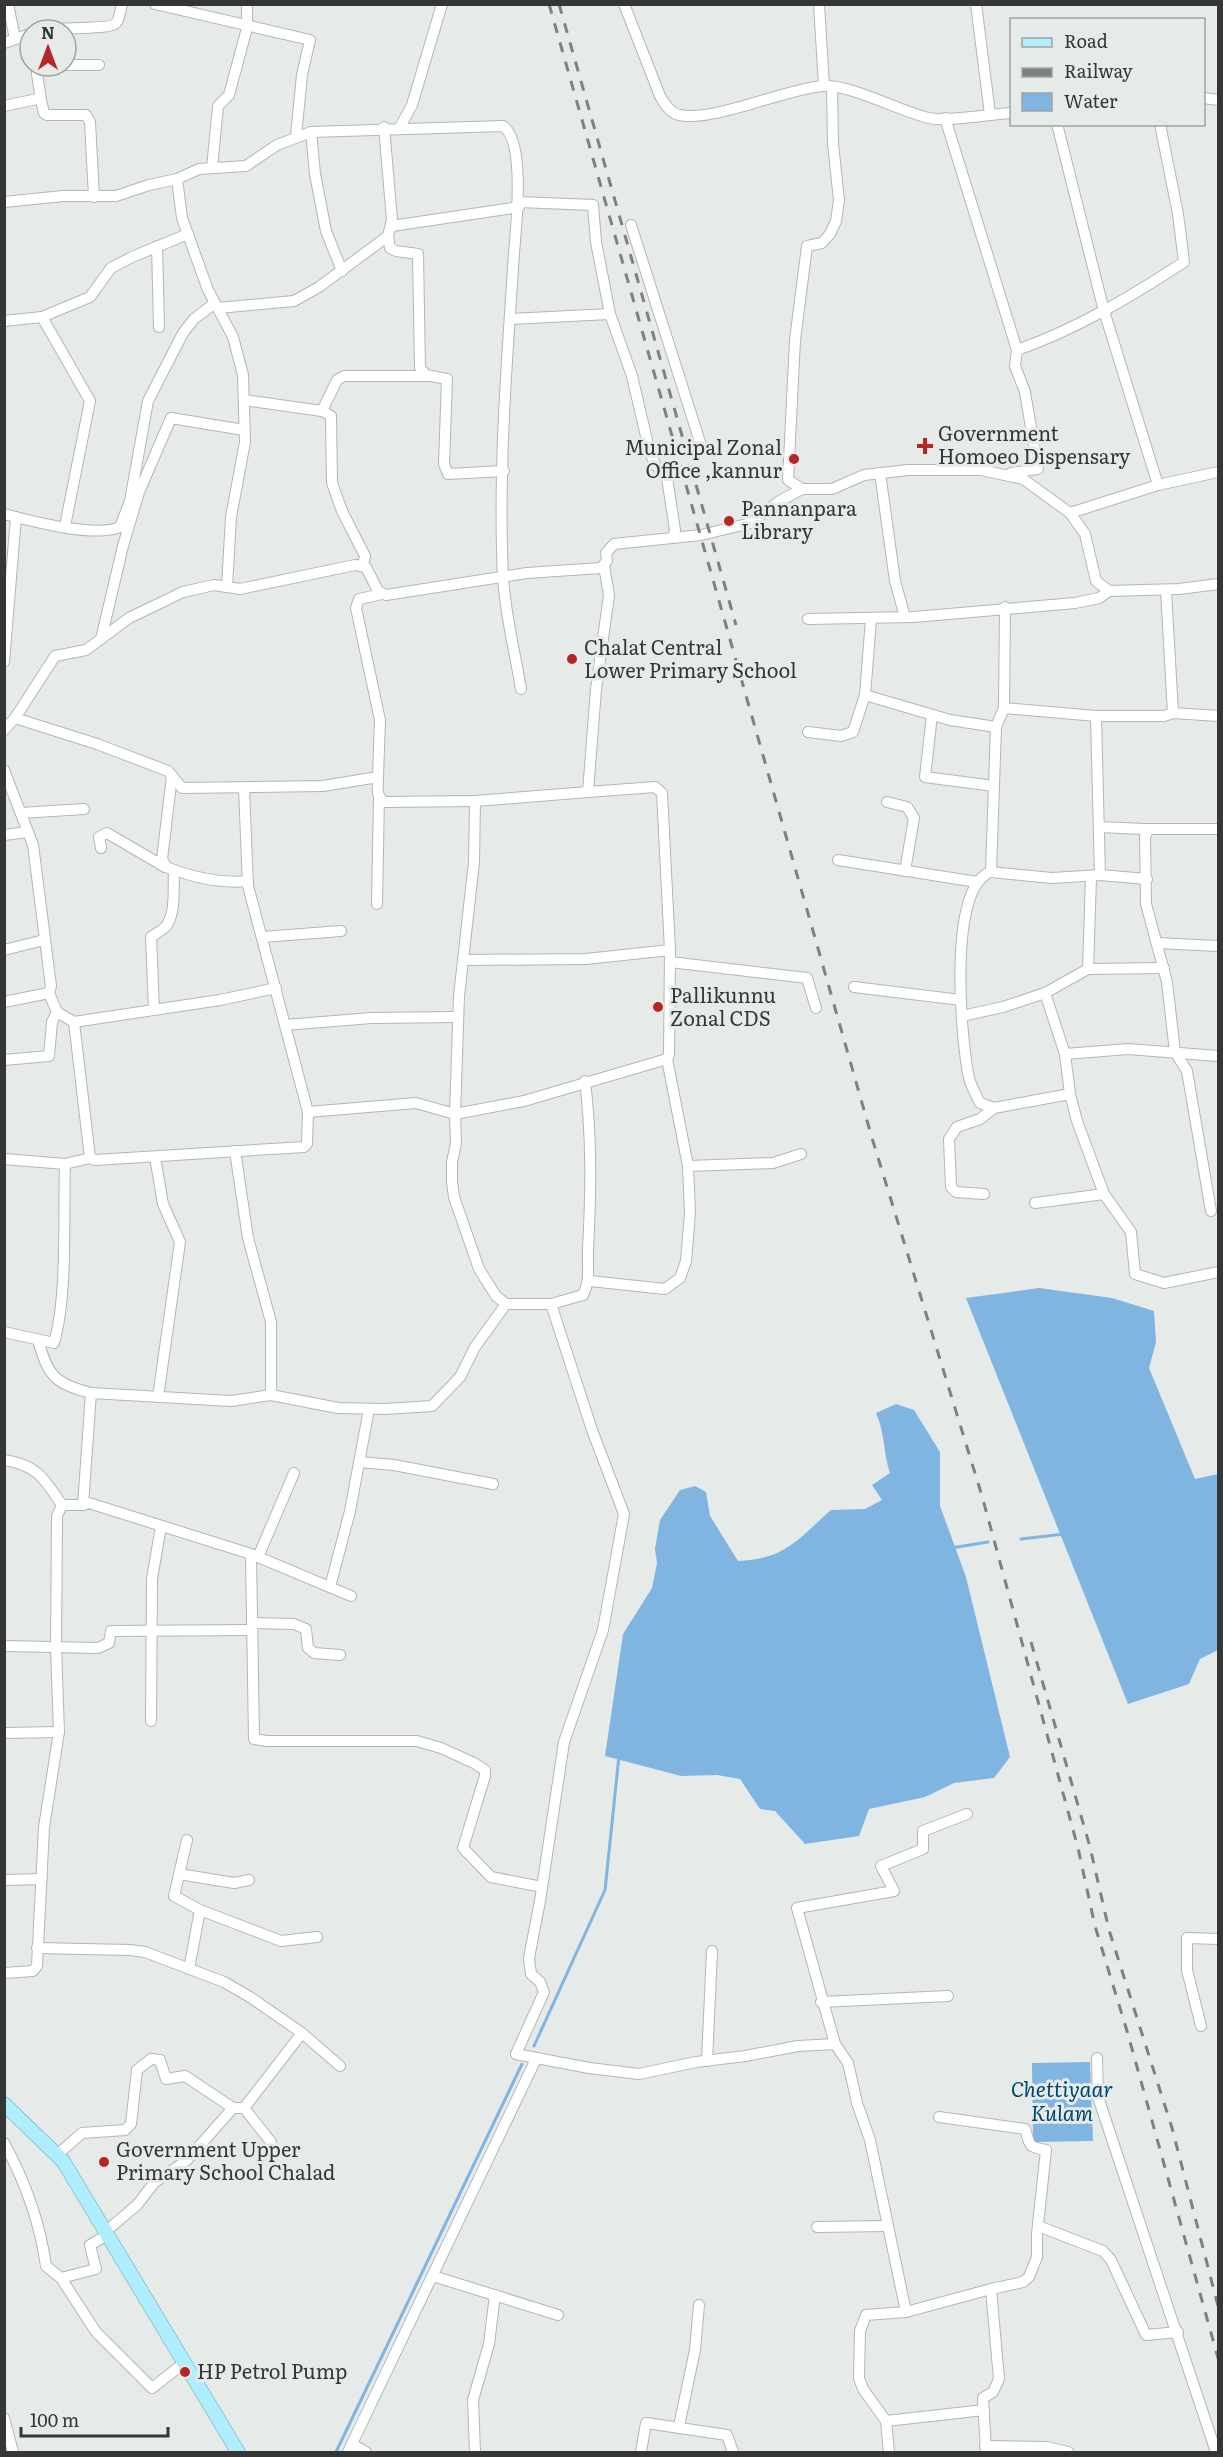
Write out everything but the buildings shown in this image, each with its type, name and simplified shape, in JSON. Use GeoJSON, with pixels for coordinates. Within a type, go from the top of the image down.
{"type":"FeatureCollection","features":[{"type":"Feature","properties":{"kind":"main road"},"geometry":{"type":"LineString","coordinates":[[4,2104],[57,2155],[238,2452]]}},
{"type":"Feature","properties":{"kind":"street"},"geometry":{"type":"LineString","coordinates":[[8,4],[10,41]]}},
{"type":"Feature","properties":{"kind":"street"},"geometry":{"type":"LineString","coordinates":[[78,26],[110,27],[117,22],[122,4]]}},
{"type":"Feature","properties":{"kind":"street"},"geometry":{"type":"LineString","coordinates":[[155,4],[310,40],[301,83],[296,136]]}},
{"type":"Feature","properties":{"kind":"street"},"geometry":{"type":"LineString","coordinates":[[212,168],[218,106],[229,95],[247,27],[247,4]]}},
{"type":"Feature","properties":{"kind":"street"},"geometry":{"type":"LineString","coordinates":[[400,127],[412,105],[442,4]]}},
{"type":"Feature","properties":{"kind":"street"},"geometry":{"type":"LineString","coordinates":[[624,4],[660,96],[668,108],[677,115],[731,108],[828,87],[930,119],[1010,113]]}},
{"type":"Feature","properties":{"kind":"street"},"geometry":{"type":"LineString","coordinates":[[802,489],[788,480],[795,339],[807,246],[822,243],[830,234],[839,200],[819,4]]}},
{"type":"Feature","properties":{"kind":"street"},"geometry":{"type":"LineString","coordinates":[[976,4],[990,114]]}},
{"type":"Feature","properties":{"kind":"street"},"geometry":{"type":"LineString","coordinates":[[78,65],[99,65]]}},
{"type":"Feature","properties":{"kind":"street"},"geometry":{"type":"LineString","coordinates":[[37,78],[44,113],[47,115],[86,115],[90,122],[94,197]]}},
{"type":"Feature","properties":{"kind":"street"},"geometry":{"type":"LineString","coordinates":[[4,106],[40,100]]}},
{"type":"Feature","properties":{"kind":"street"},"geometry":{"type":"LineString","coordinates":[[945,118],[1017,350],[1015,366],[1025,392],[1038,469],[999,474]]}},
{"type":"Feature","properties":{"kind":"street"},"geometry":{"type":"LineString","coordinates":[[4,202],[63,196],[116,196],[199,169],[246,166],[255,163],[270,149],[296,136],[311,132],[384,127],[503,126],[508,129],[513,139],[519,204],[510,319],[504,471],[503,578],[521,689]]}},
{"type":"Feature","properties":{"kind":"street"},"geometry":{"type":"LineString","coordinates":[[1058,126],[1104,310],[1158,485]]}},
{"type":"Feature","properties":{"kind":"street"},"geometry":{"type":"LineString","coordinates":[[1017,350],[1042,341],[1104,310],[1184,262],[1178,214],[1160,126]]}},
{"type":"Feature","properties":{"kind":"street"},"geometry":{"type":"LineString","coordinates":[[384,127],[390,248],[418,254],[420,368],[426,375],[447,379],[444,464],[448,474],[504,471]]}},
{"type":"Feature","properties":{"kind":"street"},"geometry":{"type":"LineString","coordinates":[[311,132],[315,174],[326,231],[342,271]]}},
{"type":"Feature","properties":{"kind":"street"},"geometry":{"type":"LineString","coordinates":[[177,178],[182,218],[216,306],[233,337],[243,375],[245,442],[231,517],[227,587]]}},
{"type":"Feature","properties":{"kind":"street"},"geometry":{"type":"LineString","coordinates":[[4,513],[88,531],[113,530],[120,527],[130,501],[148,401],[183,333],[194,319],[216,306],[294,301],[319,288],[390,231],[519,204],[593,205],[599,261],[610,303],[610,314],[632,376],[650,453],[655,465],[667,478],[675,530],[673,538]]}},
{"type":"Feature","properties":{"kind":"street"},"geometry":{"type":"LineString","coordinates":[[631,225],[700,442]]}},
{"type":"Feature","properties":{"kind":"street"},"geometry":{"type":"LineString","coordinates":[[4,321],[42,317],[90,297],[111,268],[188,234]]}},
{"type":"Feature","properties":{"kind":"street"},"geometry":{"type":"LineString","coordinates":[[157,246],[159,327]]}},
{"type":"Feature","properties":{"kind":"street"},"geometry":{"type":"LineString","coordinates":[[510,319],[610,314]]}},
{"type":"Feature","properties":{"kind":"street"},"geometry":{"type":"LineString","coordinates":[[42,317],[90,401],[65,526]]}},
{"type":"Feature","properties":{"kind":"street"},"geometry":{"type":"LineString","coordinates":[[322,411],[337,380],[344,376],[434,376]]}},
{"type":"Feature","properties":{"kind":"street"},"geometry":{"type":"LineString","coordinates":[[244,400],[322,411],[331,416],[332,483],[342,512],[365,556],[363,565],[382,594]]}},
{"type":"Feature","properties":{"kind":"street"},"geometry":{"type":"LineString","coordinates":[[100,639],[134,507],[171,418],[244,430]]}},
{"type":"Feature","properties":{"kind":"street"},"geometry":{"type":"LineString","coordinates":[[588,792],[596,689],[609,595],[604,566],[606,553],[614,544],[701,536],[751,522],[778,502],[802,489],[832,489],[864,475],[908,470],[981,470],[1023,479],[1070,513],[1084,534],[1096,581],[1109,591]]}},
{"type":"Feature","properties":{"kind":"street"},"geometry":{"type":"LineString","coordinates":[[1070,513],[1158,485],[1218,472]]}},
{"type":"Feature","properties":{"kind":"street"},"geometry":{"type":"LineString","coordinates":[[880,473],[895,581],[905,617]]}},
{"type":"Feature","properties":{"kind":"street"},"geometry":{"type":"LineString","coordinates":[[4,662],[16,517]]}},
{"type":"Feature","properties":{"kind":"street"},"geometry":{"type":"LineString","coordinates":[[5,730],[55,656],[86,650],[129,618],[183,592],[214,585],[240,589],[363,565]]}},
{"type":"Feature","properties":{"kind":"street"},"geometry":{"type":"LineString","coordinates":[[377,904],[380,720],[356,608],[359,599],[527,573],[604,566]]}},
{"type":"Feature","properties":{"kind":"street"},"geometry":{"type":"LineString","coordinates":[[808,619],[905,617],[1075,603],[1099,598],[1109,591],[1166,590],[1218,584]]}},
{"type":"Feature","properties":{"kind":"street"},"geometry":{"type":"LineString","coordinates":[[1166,590],[1173,713]]}},
{"type":"Feature","properties":{"kind":"street"},"geometry":{"type":"LineString","coordinates":[[990,872],[996,727],[1004,708],[1005,608]]}},
{"type":"Feature","properties":{"kind":"street"},"geometry":{"type":"LineString","coordinates":[[808,732],[841,736],[853,732],[865,695],[871,619]]}},
{"type":"Feature","properties":{"kind":"street"},"geometry":{"type":"LineString","coordinates":[[865,695],[950,720],[996,727]]}},
{"type":"Feature","properties":{"kind":"street"},"geometry":{"type":"LineString","coordinates":[[1004,708],[1096,716],[1164,716],[1173,713],[1218,716]]}},
{"type":"Feature","properties":{"kind":"street"},"geometry":{"type":"LineString","coordinates":[[932,715],[925,777],[994,786]]}},
{"type":"Feature","properties":{"kind":"street"},"geometry":{"type":"LineString","coordinates":[[1088,969],[1099,827],[1096,716]]}},
{"type":"Feature","properties":{"kind":"street"},"geometry":{"type":"LineString","coordinates":[[15,718],[97,744],[168,771],[182,788],[244,789],[323,786],[378,777]]}},
{"type":"Feature","properties":{"kind":"street"},"geometry":{"type":"LineString","coordinates":[[4,770],[33,845],[51,986],[49,993],[57,1012],[74,1022],[220,1000],[276,988]]}},
{"type":"Feature","properties":{"kind":"street"},"geometry":{"type":"LineString","coordinates":[[154,1010],[151,937],[165,928],[172,912],[170,869],[162,859],[172,776]]}},
{"type":"Feature","properties":{"kind":"street"},"geometry":{"type":"LineString","coordinates":[[379,796],[386,802],[475,801],[655,787],[662,793],[670,950],[667,1059],[688,1166],[690,1213],[686,1261],[680,1278],[665,1289],[590,1281]]}},
{"type":"Feature","properties":{"kind":"street"},"geometry":{"type":"LineString","coordinates":[[4,1159],[65,1164],[90,1158],[95,1160],[155,1157],[304,1147],[307,1144],[308,1112],[248,881],[244,789]]}},
{"type":"Feature","properties":{"kind":"street"},"geometry":{"type":"LineString","coordinates":[[475,801],[474,862],[458,1017],[456,1143],[452,1172],[454,1197],[478,1269],[496,1296],[506,1304],[551,1304],[583,1294],[590,1281],[588,1251],[592,1155],[585,1081]]}},
{"type":"Feature","properties":{"kind":"street"},"geometry":{"type":"LineString","coordinates":[[887,802],[907,807],[914,818],[905,871]]}},
{"type":"Feature","properties":{"kind":"street"},"geometry":{"type":"LineString","coordinates":[[21,813],[84,809]]}},
{"type":"Feature","properties":{"kind":"street"},"geometry":{"type":"LineString","coordinates":[[1099,827],[1218,829]]}},
{"type":"Feature","properties":{"kind":"street"},"geometry":{"type":"LineString","coordinates":[[1144,829],[1148,830],[1145,837],[1146,904],[1164,968],[1175,1052],[1187,1071],[1211,1211]]}},
{"type":"Feature","properties":{"kind":"street"},"geometry":{"type":"LineString","coordinates":[[4,835],[28,832]]}},
{"type":"Feature","properties":{"kind":"street"},"geometry":{"type":"LineString","coordinates":[[101,848],[99,837],[107,833],[170,869],[200,878],[232,883],[248,881]]}},
{"type":"Feature","properties":{"kind":"street"},"geometry":{"type":"LineString","coordinates":[[838,860],[977,882]]}},
{"type":"Feature","properties":{"kind":"street"},"geometry":{"type":"LineString","coordinates":[[994,1108],[980,1103],[969,1080],[960,982],[966,909],[982,874],[990,872],[1052,878],[1095,876],[1147,879]]}},
{"type":"Feature","properties":{"kind":"street"},"geometry":{"type":"LineString","coordinates":[[262,937],[341,931]]}},
{"type":"Feature","properties":{"kind":"street"},"geometry":{"type":"LineString","coordinates":[[4,950],[44,940]]}},
{"type":"Feature","properties":{"kind":"street"},"geometry":{"type":"LineString","coordinates":[[1157,943],[1218,946]]}},
{"type":"Feature","properties":{"kind":"street"},"geometry":{"type":"LineString","coordinates":[[464,960],[586,960],[670,950]]}},
{"type":"Feature","properties":{"kind":"street"},"geometry":{"type":"LineString","coordinates":[[670,962],[807,978],[816,1008]]}},
{"type":"Feature","properties":{"kind":"street"},"geometry":{"type":"LineString","coordinates":[[962,1016],[1003,1007],[1045,993],[1088,969],[1164,968]]}},
{"type":"Feature","properties":{"kind":"street"},"geometry":{"type":"LineString","coordinates":[[854,987],[961,1000]]}},
{"type":"Feature","properties":{"kind":"street"},"geometry":{"type":"LineString","coordinates":[[4,1002],[49,993]]}},
{"type":"Feature","properties":{"kind":"street"},"geometry":{"type":"LineString","coordinates":[[1045,993],[1065,1054],[1070,1094],[1104,1194],[1131,1232],[1135,1274],[1164,1282],[1218,1272]]}},
{"type":"Feature","properties":{"kind":"street"},"geometry":{"type":"LineString","coordinates":[[4,1060],[49,1056],[52,1022],[57,1012]]}},
{"type":"Feature","properties":{"kind":"street"},"geometry":{"type":"LineString","coordinates":[[285,1025],[371,1018],[458,1017]]}},
{"type":"Feature","properties":{"kind":"street"},"geometry":{"type":"LineString","coordinates":[[74,1022],[90,1158]]}},
{"type":"Feature","properties":{"kind":"street"},"geometry":{"type":"LineString","coordinates":[[1065,1054],[1128,1049],[1218,1056]]}},
{"type":"Feature","properties":{"kind":"street"},"geometry":{"type":"LineString","coordinates":[[308,1112],[416,1103],[455,1114],[524,1101],[585,1081],[667,1059]]}},
{"type":"Feature","properties":{"kind":"street"},"geometry":{"type":"LineString","coordinates":[[984,1194],[956,1192],[951,1187],[949,1139],[957,1127],[980,1119],[994,1108],[1070,1094]]}},
{"type":"Feature","properties":{"kind":"street"},"geometry":{"type":"LineString","coordinates":[[235,1151],[248,1238],[271,1322],[271,1395]]}},
{"type":"Feature","properties":{"kind":"street"},"geometry":{"type":"LineString","coordinates":[[688,1166],[773,1163],[801,1154]]}},
{"type":"Feature","properties":{"kind":"street"},"geometry":{"type":"LineString","coordinates":[[155,1157],[163,1204],[180,1242],[158,1397]]}},
{"type":"Feature","properties":{"kind":"street"},"geometry":{"type":"LineString","coordinates":[[4,1332],[54,1343],[59,1326],[65,1164]]}},
{"type":"Feature","properties":{"kind":"street"},"geometry":{"type":"LineString","coordinates":[[1035,1203],[1104,1194]]}},
{"type":"Feature","properties":{"kind":"street"},"geometry":{"type":"LineString","coordinates":[[38,1340],[47,1370],[70,1388],[91,1393],[231,1401],[271,1395],[338,1408],[432,1406],[460,1377],[475,1347],[506,1304]]}},
{"type":"Feature","properties":{"kind":"street"},"geometry":{"type":"LineString","coordinates":[[551,1304],[592,1430],[624,1514],[603,1630],[564,1742],[529,1958],[531,1974],[540,1982],[544,1992],[516,2054],[639,2074],[798,2046],[835,2044]]}},
{"type":"Feature","properties":{"kind":"street"},"geometry":{"type":"LineString","coordinates":[[83,1505],[91,1393]]}},
{"type":"Feature","properties":{"kind":"street"},"geometry":{"type":"LineString","coordinates":[[330,1587],[350,1511],[369,1409]]}},
{"type":"Feature","properties":{"kind":"street"},"geometry":{"type":"LineString","coordinates":[[4,1460],[20,1462],[40,1473],[62,1505]]}},
{"type":"Feature","properties":{"kind":"street"},"geometry":{"type":"LineString","coordinates":[[359,1462],[394,1465],[493,1484]]}},
{"type":"Feature","properties":{"kind":"street"},"geometry":{"type":"LineString","coordinates":[[294,1473],[254,1556],[252,1626],[254,1739],[266,1741],[417,1741],[474,1763],[485,1770],[485,1776],[463,1848],[492,1877],[542,1887]]}},
{"type":"Feature","properties":{"kind":"street"},"geometry":{"type":"LineString","coordinates":[[62,1505],[89,1503],[254,1556],[351,1596]]}},
{"type":"Feature","properties":{"kind":"street"},"geometry":{"type":"LineString","coordinates":[[4,1973],[33,1971],[37,1966],[44,1827],[58,1731],[57,1516],[62,1505]]}},
{"type":"Feature","properties":{"kind":"street"},"geometry":{"type":"LineString","coordinates":[[151,1721],[152,1579],[161,1526]]}},
{"type":"Feature","properties":{"kind":"street"},"geometry":{"type":"LineString","coordinates":[[4,1646],[98,1648],[109,1642],[111,1631],[152,1629],[176,1632],[294,1624],[306,1629],[308,1648],[314,1653],[340,1654]]}},
{"type":"Feature","properties":{"kind":"street"},"geometry":{"type":"LineString","coordinates":[[4,1733],[58,1731]]}},
{"type":"Feature","properties":{"kind":"street"},"geometry":{"type":"LineString","coordinates":[[906,2312],[870,2140],[857,2103],[848,2063],[835,2044],[821,2002],[797,1908],[894,1891],[881,1866],[922,1849],[923,1831],[967,1814]]}},
{"type":"Feature","properties":{"kind":"street"},"geometry":{"type":"LineString","coordinates":[[187,1840],[174,1896],[200,1910],[281,1941],[317,1937]]}},
{"type":"Feature","properties":{"kind":"street"},"geometry":{"type":"LineString","coordinates":[[179,1874],[234,1883],[249,1880]]}},
{"type":"Feature","properties":{"kind":"street"},"geometry":{"type":"LineString","coordinates":[[4,1880],[42,1879]]}},
{"type":"Feature","properties":{"kind":"street"},"geometry":{"type":"LineString","coordinates":[[189,1969],[200,1910]]}},
{"type":"Feature","properties":{"kind":"street"},"geometry":{"type":"LineString","coordinates":[[1201,2026],[1188,1970],[1188,1938],[1218,1939]]}},
{"type":"Feature","properties":{"kind":"street"},"geometry":{"type":"LineString","coordinates":[[37,1948],[130,1950],[224,1982],[250,1996],[302,2033],[340,2066]]}},
{"type":"Feature","properties":{"kind":"street"},"geometry":{"type":"LineString","coordinates":[[707,2061],[712,1951]]}},
{"type":"Feature","properties":{"kind":"street"},"geometry":{"type":"LineString","coordinates":[[821,2002],[948,1996]]}},
{"type":"Feature","properties":{"kind":"street"},"geometry":{"type":"LineString","coordinates":[[62,2278],[96,2268],[90,2245],[106,2234],[137,2205],[154,2183],[187,2160],[239,2108],[302,2033]]}},
{"type":"Feature","properties":{"kind":"street"},"geometry":{"type":"LineString","coordinates":[[1097,2058],[1098,2097],[1216,2452]]}},
{"type":"Feature","properties":{"kind":"street"},"geometry":{"type":"LineString","coordinates":[[57,2155],[82,2133],[125,2130],[131,2124],[137,2070],[151,2059],[160,2060],[166,2079],[185,2076],[239,2108],[265,2131],[271,2142]]}},
{"type":"Feature","properties":{"kind":"street"},"geometry":{"type":"LineString","coordinates":[[366,2452],[350,2448],[536,2059]]}},
{"type":"Feature","properties":{"kind":"street"},"geometry":{"type":"LineString","coordinates":[[889,2452],[886,2421],[863,2389],[860,2378],[860,2331],[866,2315],[906,2312],[992,2289],[1015,2286],[1029,2277],[1037,2257],[1046,2150],[1028,2144],[1025,2129],[939,2117]]}},
{"type":"Feature","properties":{"kind":"street"},"geometry":{"type":"LineString","coordinates":[[4,2143],[19,2169],[43,2240],[46,2266],[62,2278],[96,2332],[152,2388],[184,2363]]}},
{"type":"Feature","properties":{"kind":"street"},"geometry":{"type":"LineString","coordinates":[[817,2227],[888,2226]]}},
{"type":"Feature","properties":{"kind":"street"},"geometry":{"type":"LineString","coordinates":[[1038,2226],[1103,2251],[1111,2260],[1146,2335],[1178,2332]]}},
{"type":"Feature","properties":{"kind":"street"},"geometry":{"type":"LineString","coordinates":[[433,2276],[558,2315]]}},
{"type":"Feature","properties":{"kind":"street"},"geometry":{"type":"LineString","coordinates":[[992,2289],[999,2379],[993,2392],[983,2398],[986,2449],[1046,2447],[1068,2452]]}},
{"type":"Feature","properties":{"kind":"street"},"geometry":{"type":"LineString","coordinates":[[475,2452],[473,2400],[489,2344],[495,2295]]}},
{"type":"Feature","properties":{"kind":"street"},"geometry":{"type":"LineString","coordinates":[[679,2426],[695,2350],[699,2305]]}},
{"type":"Feature","properties":{"kind":"street"},"geometry":{"type":"LineString","coordinates":[[886,2421],[984,2410]]}},
{"type":"Feature","properties":{"kind":"street"},"geometry":{"type":"LineString","coordinates":[[4,2418],[13,2452]]}},
{"type":"Feature","properties":{"kind":"street"},"geometry":{"type":"LineString","coordinates":[[641,2452],[646,2423],[679,2426],[727,2435],[733,2452]]}},
{"type":"Feature","properties":{"kind":"water"},"geometry":{"type":"Polygon","coordinates":[[[1039,1288],[1112,1298],[1154,1311],[1156,1342],[1149,1368],[1195,1479],[1218,1474],[1218,1650],[1200,1659],[1189,1684],[1128,1704],[966,1298],[1039,1288]]]}},
{"type":"Feature","properties":{"kind":"water"},"geometry":{"type":"Polygon","coordinates":[[[896,1404],[914,1410],[940,1452],[940,1506],[966,1577],[1010,1757],[994,1778],[954,1783],[925,1797],[869,1809],[859,1836],[805,1844],[775,1811],[760,1809],[740,1779],[717,1775],[681,1776],[605,1756],[623,1634],[652,1588],[657,1563],[655,1549],[660,1520],[680,1490],[695,1486],[706,1492],[710,1516],[738,1561],[780,1552],[800,1538],[831,1510],[865,1509],[882,1500],[872,1485],[890,1473],[876,1413],[896,1404]]]}},
{"type":"Feature","properties":{"kind":"water","name":"Chettiyaar Kulam"},"geometry":{"type":"Polygon","coordinates":[[[1090,2062],[1093,2141],[1033,2142],[1032,2063],[1090,2062]]]}},
{"type":"Feature","properties":{"kind":"waterway"},"geometry":{"type":"LineString","coordinates":[[1021,1539],[1064,1534]]}},
{"type":"Feature","properties":{"kind":"waterway"},"geometry":{"type":"LineString","coordinates":[[951,1548],[988,1542]]}},
{"type":"Feature","properties":{"kind":"waterway"},"geometry":{"type":"LineString","coordinates":[[534,2046],[605,1890],[619,1756]]}},
{"type":"Feature","properties":{"kind":"waterway"},"geometry":{"type":"LineString","coordinates":[[336,2452],[522,2064]]}},
{"type":"Feature","properties":{"kind":"railway"},"geometry":{"type":"LineString","coordinates":[[549,4],[872,1138],[982,1496],[1078,1848],[1095,1926],[1127,2031],[1218,2358]]}},
{"type":"Feature","properties":{"kind":"railway"},"geometry":{"type":"LineString","coordinates":[[559,4],[736,625]]}},
{"type":"Feature","properties":{"kind":"railway"},"geometry":{"type":"LineString","coordinates":[[1031,1642],[1090,1847],[1109,1930],[1172,2128],[1218,2306]]}},
{"type":"Feature","properties":{"kind":"place","name":"Government Homoeo Dispensary"},"geometry":{"type":"Point","coordinates":[925,446]}},
{"type":"Feature","properties":{"kind":"place","name":"Municipal Zonal Office ,kannur"},"geometry":{"type":"Point","coordinates":[794,459]}},
{"type":"Feature","properties":{"kind":"place","name":"Pannanpara Library"},"geometry":{"type":"Point","coordinates":[729,521]}},
{"type":"Feature","properties":{"kind":"place","name":"Chalat Central Lower Primary School"},"geometry":{"type":"Point","coordinates":[572,659]}},
{"type":"Feature","properties":{"kind":"place","name":"Pallikunnu Zonal CDS"},"geometry":{"type":"Point","coordinates":[658,1007]}},
{"type":"Feature","properties":{"kind":"place","name":"Government Upper Primary School Chalad"},"geometry":{"type":"Point","coordinates":[104,2162]}},
{"type":"Feature","properties":{"kind":"place","name":"HP Petrol Pump"},"geometry":{"type":"Point","coordinates":[185,2372]}}]}
